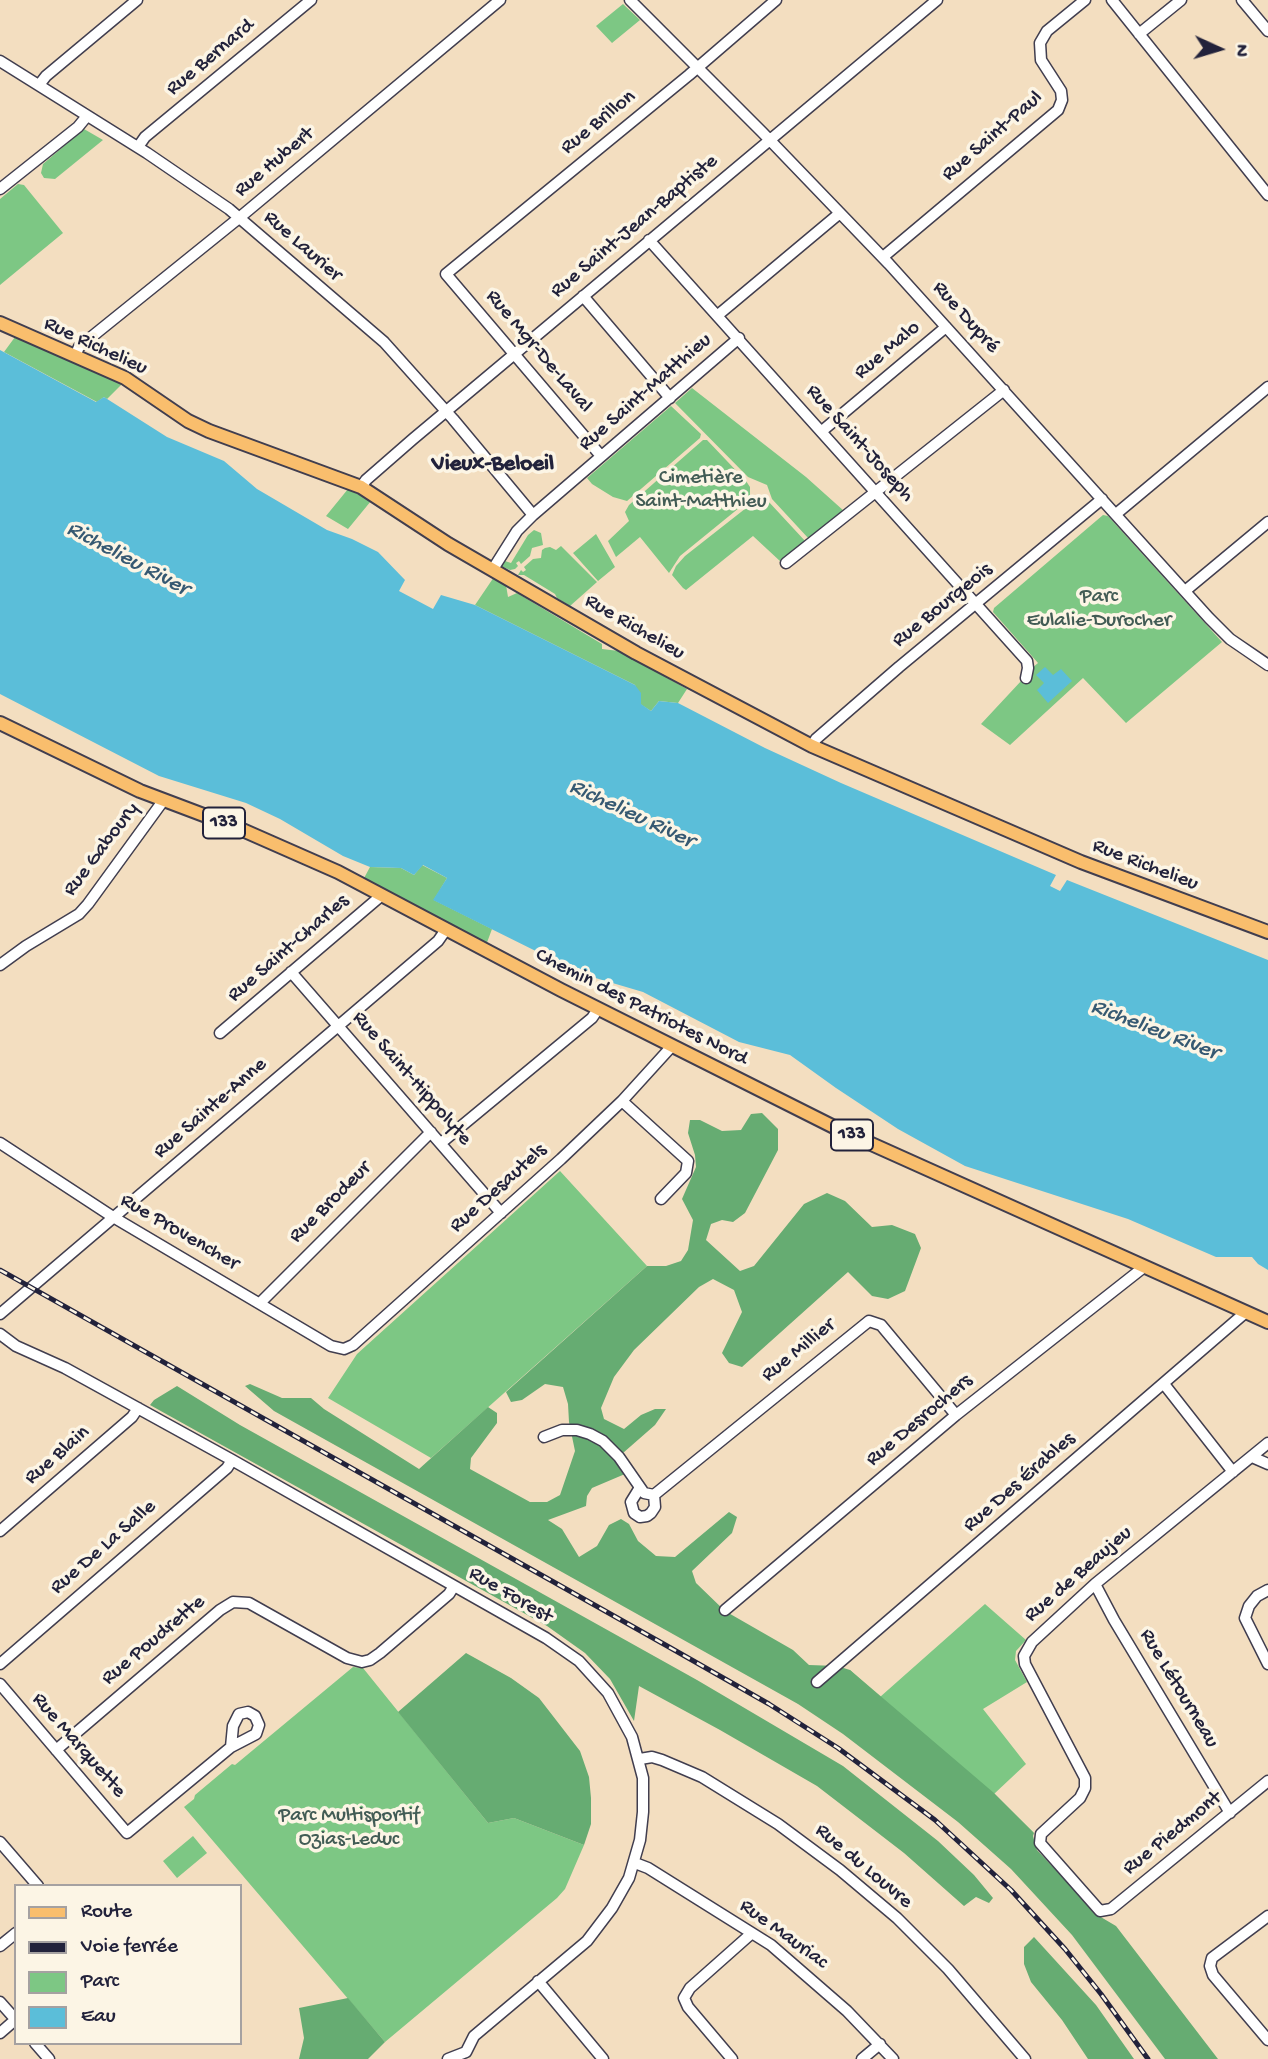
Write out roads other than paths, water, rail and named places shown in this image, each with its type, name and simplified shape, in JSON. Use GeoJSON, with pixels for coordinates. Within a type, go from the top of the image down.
{"type":"FeatureCollection","features":[{"type":"Feature","properties":{"kind":"main road","name":"Rue Richelieu"},"geometry":{"type":"LineString","coordinates":[[0,323],[130,381],[188,421],[207,430],[361,487],[448,544],[636,653],[812,746],[1081,862],[1268,932]]}},
{"type":"Feature","properties":{"kind":"main road","name":"Chemin des Patriotes Nord"},"geometry":{"type":"LineString","coordinates":[[0,723],[51,750],[163,801],[271,842],[382,895],[598,1009],[838,1129],[1268,1322]]}},
{"type":"Feature","properties":{"kind":"street"},"geometry":{"type":"LineString","coordinates":[[39,85],[46,76],[137,0]]}},
{"type":"Feature","properties":{"kind":"street","name":"Rue Bernard"},"geometry":{"type":"LineString","coordinates":[[138,147],[145,137],[311,0]]}},
{"type":"Feature","properties":{"kind":"street","name":"Rue Hubert"},"geometry":{"type":"LineString","coordinates":[[75,356],[79,347],[239,218],[500,0]]}},
{"type":"Feature","properties":{"kind":"street"},"geometry":{"type":"LineString","coordinates":[[634,4],[648,0]]}},
{"type":"Feature","properties":{"kind":"street","name":"Rue Brillon"},"geometry":{"type":"LineString","coordinates":[[446,274],[776,0]]}},
{"type":"Feature","properties":{"kind":"street","name":"Rue Saint-Jean-Baptiste"},"geometry":{"type":"LineString","coordinates":[[361,487],[445,412],[937,0]]}},
{"type":"Feature","properties":{"kind":"street","name":"Rue Saint-Paul"},"geometry":{"type":"LineString","coordinates":[[883,257],[1058,110],[1062,100],[1061,91],[1041,60],[1040,43],[1047,31],[1086,0]]}},
{"type":"Feature","properties":{"kind":"street"},"geometry":{"type":"LineString","coordinates":[[1112,0],[1268,195]]}},
{"type":"Feature","properties":{"kind":"street"},"geometry":{"type":"LineString","coordinates":[[1139,34],[1181,0]]}},
{"type":"Feature","properties":{"kind":"street"},"geometry":{"type":"LineString","coordinates":[[1242,0],[1268,31]]}},
{"type":"Feature","properties":{"kind":"street","name":"Rue Dupré"},"geometry":{"type":"LineString","coordinates":[[634,4],[770,139],[883,257],[1230,639],[1268,665]]}},
{"type":"Feature","properties":{"kind":"street","name":"Rue Laurier"},"geometry":{"type":"LineString","coordinates":[[0,61],[138,147],[239,218],[384,342],[533,515]]}},
{"type":"Feature","properties":{"kind":"street"},"geometry":{"type":"LineString","coordinates":[[0,189],[78,127],[87,116]]}},
{"type":"Feature","properties":{"kind":"street","name":"Rue Saint-Matthieu"},"geometry":{"type":"LineString","coordinates":[[718,315],[840,214]]}},
{"type":"Feature","properties":{"kind":"street","name":"Rue Saint-Joseph"},"geometry":{"type":"LineString","coordinates":[[649,240],[1027,661],[1026,678]]}},
{"type":"Feature","properties":{"kind":"street","name":"Rue Mgr-De-Laval"},"geometry":{"type":"LineString","coordinates":[[446,274],[601,456]]}},
{"type":"Feature","properties":{"kind":"street"},"geometry":{"type":"LineString","coordinates":[[583,296],[670,398]]}},
{"type":"Feature","properties":{"kind":"street","name":"Rue Malo"},"geometry":{"type":"LineString","coordinates":[[822,431],[946,327]]}},
{"type":"Feature","properties":{"kind":"street","name":"Rue Saint-Matthieu"},"geometry":{"type":"LineString","coordinates":[[493,569],[517,531],[533,515],[739,338]]}},
{"type":"Feature","properties":{"kind":"street"},"geometry":{"type":"LineString","coordinates":[[1116,514],[1268,387]]}},
{"type":"Feature","properties":{"kind":"street"},"geometry":{"type":"LineString","coordinates":[[786,563],[1004,390]]}},
{"type":"Feature","properties":{"kind":"street","name":"Rue Bourgeois"},"geometry":{"type":"LineString","coordinates":[[812,746],[816,739],[975,603],[1102,499]]}},
{"type":"Feature","properties":{"kind":"street"},"geometry":{"type":"LineString","coordinates":[[1185,591],[1268,522]]}},
{"type":"Feature","properties":{"kind":"street","name":"Rue Gaboury"},"geometry":{"type":"LineString","coordinates":[[0,965],[79,914],[163,801]]}},
{"type":"Feature","properties":{"kind":"street","name":"Rue Saint-Charles"},"geometry":{"type":"LineString","coordinates":[[220,1033],[382,895]]}},
{"type":"Feature","properties":{"kind":"street","name":"Rue Sainte-Anne"},"geometry":{"type":"LineString","coordinates":[[0,1314],[438,941],[445,930]]}},
{"type":"Feature","properties":{"kind":"street","name":"Rue Saint-Hippolyte"},"geometry":{"type":"LineString","coordinates":[[291,972],[501,1213]]}},
{"type":"Feature","properties":{"kind":"street"},"geometry":{"type":"LineString","coordinates":[[441,1143],[592,1018],[598,1009]]}},
{"type":"Feature","properties":{"kind":"street","name":"Rue Desautels"},"geometry":{"type":"LineString","coordinates":[[342,1349],[351,1346],[501,1213],[622,1101],[672,1046]]}},
{"type":"Feature","properties":{"kind":"street"},"geometry":{"type":"LineString","coordinates":[[622,1101],[688,1161],[686,1172],[661,1199]]}},
{"type":"Feature","properties":{"kind":"street","name":"Rue Brodeur"},"geometry":{"type":"LineString","coordinates":[[260,1303],[431,1132]]}},
{"type":"Feature","properties":{"kind":"street","name":"Rue Provencher"},"geometry":{"type":"LineString","coordinates":[[0,1143],[113,1217],[331,1346],[342,1349]]}},
{"type":"Feature","properties":{"kind":"street","name":"Rue Desrochers"},"geometry":{"type":"LineString","coordinates":[[725,1611],[956,1415],[1144,1267]]}},
{"type":"Feature","properties":{"kind":"street","name":"Rue Des Érables"},"geometry":{"type":"LineString","coordinates":[[817,1682],[1246,1312]]}},
{"type":"Feature","properties":{"kind":"street","name":"Rue Millier"},"geometry":{"type":"LineString","coordinates":[[544,1437],[562,1430],[577,1430],[603,1441],[619,1457],[639,1489],[631,1502],[634,1513],[640,1517],[647,1516],[655,1507],[654,1495],[869,1321],[881,1325],[956,1415]]}},
{"type":"Feature","properties":{"kind":"street","name":"Rue Forest"},"geometry":{"type":"LineString","coordinates":[[0,1334],[21,1348],[65,1368],[232,1460],[554,1643],[579,1661],[608,1693],[632,1737],[640,1759],[644,1802],[635,1863],[618,1900],[596,1930],[474,2036],[469,2056],[448,2059]]}},
{"type":"Feature","properties":{"kind":"street"},"geometry":{"type":"LineString","coordinates":[[1164,1384],[1233,1472]]}},
{"type":"Feature","properties":{"kind":"street","name":"Rue Blain"},"geometry":{"type":"LineString","coordinates":[[0,1531],[132,1417],[138,1408]]}},
{"type":"Feature","properties":{"kind":"street","name":"Rue de Beaujeu"},"geometry":{"type":"LineString","coordinates":[[1100,1911],[1041,1847],[1041,1834],[1080,1798],[1085,1788],[1085,1778],[1025,1664],[1024,1656],[1032,1642],[1096,1584],[1268,1443]]}},
{"type":"Feature","properties":{"kind":"street"},"geometry":{"type":"LineString","coordinates":[[1252,1457],[1268,1464]]}},
{"type":"Feature","properties":{"kind":"street","name":"Rue De La Salle"},"geometry":{"type":"LineString","coordinates":[[0,1664],[227,1468],[232,1460]]}},
{"type":"Feature","properties":{"kind":"street"},"geometry":{"type":"LineString","coordinates":[[639,1489],[643,1493],[654,1495]]}},
{"type":"Feature","properties":{"kind":"street","name":"Rue Létourneau"},"geometry":{"type":"LineString","coordinates":[[1096,1584],[1114,1620],[1230,1813]]}},
{"type":"Feature","properties":{"kind":"street","name":"Rue Poudrette"},"geometry":{"type":"LineString","coordinates":[[56,1750],[220,1610],[233,1602],[249,1603],[347,1658],[362,1662],[380,1653],[449,1594],[454,1586]]}},
{"type":"Feature","properties":{"kind":"street"},"geometry":{"type":"LineString","coordinates":[[1268,1590],[1256,1596],[1245,1618],[1268,1664]]}},
{"type":"Feature","properties":{"kind":"street","name":"Rue Marquette"},"geometry":{"type":"LineString","coordinates":[[0,1684],[127,1833],[231,1746]]}},
{"type":"Feature","properties":{"kind":"street","name":"Rue du Louvre"},"geometry":{"type":"LineString","coordinates":[[640,1759],[653,1757],[702,1777],[778,1824],[840,1870],[897,1919],[948,1969],[1025,2059]]}},
{"type":"Feature","properties":{"kind":"street","name":"Rue Piedmont"},"geometry":{"type":"LineString","coordinates":[[1100,1911],[1111,1909],[1268,1781]]}},
{"type":"Feature","properties":{"kind":"street"},"geometry":{"type":"LineString","coordinates":[[0,1842],[36,1884]]}},
{"type":"Feature","properties":{"kind":"street","name":"Rue Mauriac"},"geometry":{"type":"LineString","coordinates":[[635,1863],[648,1868],[771,1945],[805,1973],[893,2059]]}},
{"type":"Feature","properties":{"kind":"street"},"geometry":{"type":"LineString","coordinates":[[1268,1916],[1212,1958],[1210,1966],[1213,1975],[1268,2040]]}},
{"type":"Feature","properties":{"kind":"street"},"geometry":{"type":"LineString","coordinates":[[732,2059],[688,2007],[684,1998],[690,1988],[752,1933]]}},
{"type":"Feature","properties":{"kind":"street"},"geometry":{"type":"LineString","coordinates":[[0,1947],[14,1935]]}},
{"type":"Feature","properties":{"kind":"street"},"geometry":{"type":"LineString","coordinates":[[538,1981],[603,2059]]}},
{"type":"Feature","properties":{"kind":"street"},"geometry":{"type":"LineString","coordinates":[[0,2002],[14,2018]]}},
{"type":"Feature","properties":{"kind":"street"},"geometry":{"type":"LineString","coordinates":[[0,2033],[14,2022]]}},
{"type":"Feature","properties":{"kind":"street"},"geometry":{"type":"LineString","coordinates":[[862,2059],[880,2044]]}},
{"type":"Feature","properties":{"kind":"street"},"geometry":{"type":"LineString","coordinates":[[37,2045],[49,2059]]}},
{"type":"Feature","properties":{"kind":"water","name":"Richelieu River"},"geometry":{"type":"Polygon","coordinates":[[[0,350],[96,402],[104,397],[167,437],[224,461],[257,489],[327,530],[378,552],[405,580],[399,591],[433,609],[441,595],[475,605],[635,685],[641,693],[641,704],[651,711],[659,701],[678,703],[841,783],[1056,875],[1050,886],[1060,891],[1067,880],[1268,960],[1268,1270],[1252,1257],[1216,1257],[1128,1219],[965,1166],[898,1129],[790,1055],[739,1042],[643,992],[582,974],[433,900],[447,878],[423,865],[414,875],[401,868],[370,867],[343,856],[280,819],[246,803],[159,776],[0,694],[0,350]]]}},
{"type":"Feature","properties":{"kind":"water"},"geometry":{"type":"Polygon","coordinates":[[[1045,667],[1053,675],[1061,669],[1072,681],[1048,703],[1037,690],[1044,683],[1036,675],[1045,667]]]}},
{"type":"Feature","properties":{"kind":"railway"},"geometry":{"type":"LineString","coordinates":[[0,1270],[769,1704],[838,1748],[935,1820],[1011,1890],[1065,1949],[1148,2059]]}},
{"type":"Feature","properties":{"kind":"district","name":"Vieux-Beloeil"},"geometry":{"type":"Point","coordinates":[493,465]}},
{"type":"Feature","properties":{"kind":"park label","name":"Cimetière Saint-Matthieu"},"geometry":{"type":"Point","coordinates":[701,491]}},
{"type":"Feature","properties":{"kind":"park label","name":"Parc Eulalie-Durocher"},"geometry":{"type":"Point","coordinates":[1099,610]}},
{"type":"Feature","properties":{"kind":"park label","name":"Parc Multisportif Ozias-Leduc"},"geometry":{"type":"Point","coordinates":[349,1829]}}]}
